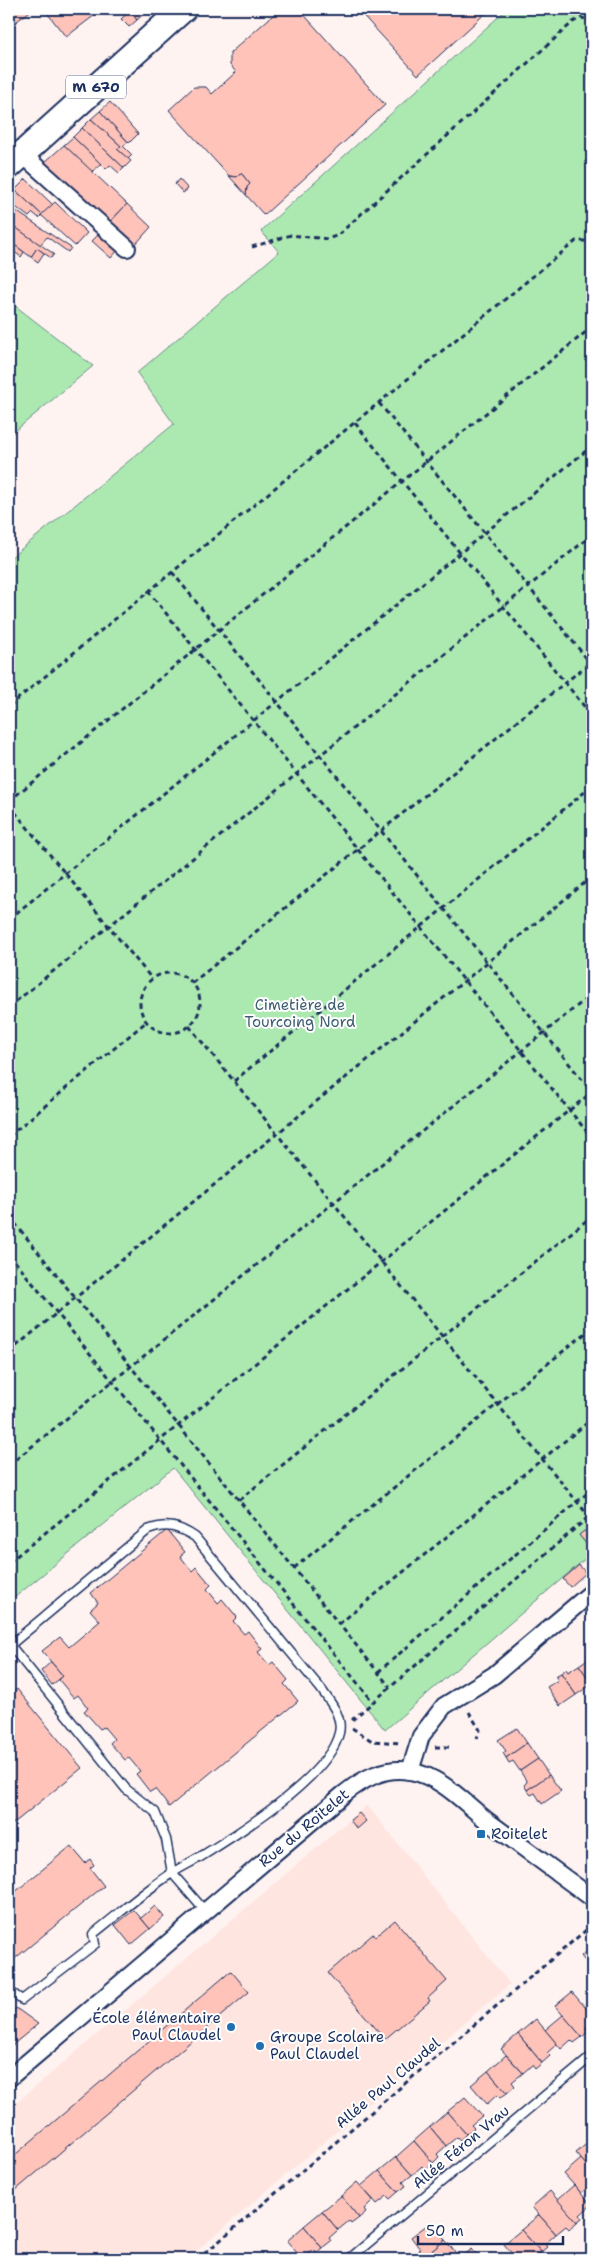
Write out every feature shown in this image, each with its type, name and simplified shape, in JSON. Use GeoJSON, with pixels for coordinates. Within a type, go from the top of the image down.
{"type":"FeatureCollection","features":[{"type":"Feature","properties":{"kind":"main road","name":"M 670"},"geometry":{"type":"LineString","coordinates":[[16,160],[183,9]]}},
{"type":"Feature","properties":{"kind":"street"},"geometry":{"type":"LineString","coordinates":[[16,160],[127,248]]}},
{"type":"Feature","properties":{"kind":"street"},"geometry":{"type":"LineString","coordinates":[[592,1592],[494,1675],[444,1706],[426,1728],[417,1747],[410,1771],[425,1776],[447,1788],[488,1822],[592,1898]]}},
{"type":"Feature","properties":{"kind":"street","name":"Rue du Roitelet"},"geometry":{"type":"LineString","coordinates":[[9,2078],[358,1783],[379,1772],[389,1770],[410,1771]]}},
{"type":"Feature","properties":{"kind":"lane"},"geometry":{"type":"LineString","coordinates":[[9,1991],[22,2000],[95,1944],[93,1934],[172,1873],[240,1832],[283,1800],[314,1773],[333,1748],[340,1731],[338,1712],[321,1689],[195,1537],[173,1525],[161,1525],[148,1530],[9,1645],[126,1789],[155,1812],[166,1839],[172,1873],[206,1911]]}},
{"type":"Feature","properties":{"kind":"lane","name":"Allée Féron Vrau"},"geometry":{"type":"LineString","coordinates":[[349,2259],[592,2056]]}},
{"type":"Feature","properties":{"kind":"path"},"geometry":{"type":"LineString","coordinates":[[252,247],[291,235],[328,239],[338,235],[573,22],[581,18],[592,20]]}},
{"type":"Feature","properties":{"kind":"path"},"geometry":{"type":"LineString","coordinates":[[9,706],[576,241],[592,241]]}},
{"type":"Feature","properties":{"kind":"path"},"geometry":{"type":"LineString","coordinates":[[9,801],[592,326]]}},
{"type":"Feature","properties":{"kind":"path"},"geometry":{"type":"LineString","coordinates":[[192,983],[565,682],[592,663],[378,403]]}},
{"type":"Feature","properties":{"kind":"path"},"geometry":{"type":"LineString","coordinates":[[355,423],[592,716]]}},
{"type":"Feature","properties":{"kind":"path"},"geometry":{"type":"LineString","coordinates":[[9,920],[592,446]]}},
{"type":"Feature","properties":{"kind":"path"},"geometry":{"type":"LineString","coordinates":[[9,1007],[592,535]]}},
{"type":"Feature","properties":{"kind":"path"},"geometry":{"type":"LineString","coordinates":[[9,1562],[592,1092],[172,572]]}},
{"type":"Feature","properties":{"kind":"path"},"geometry":{"type":"LineString","coordinates":[[148,592],[592,1138]]}},
{"type":"Feature","properties":{"kind":"path"},"geometry":{"type":"LineString","coordinates":[[234,1080],[592,786]]}},
{"type":"Feature","properties":{"kind":"path"},"geometry":{"type":"LineString","coordinates":[[9,805],[152,979]]}},
{"type":"Feature","properties":{"kind":"path"},"geometry":{"type":"LineString","coordinates":[[9,1352],[592,877]]}},
{"type":"Feature","properties":{"kind":"path"},"geometry":{"type":"LineString","coordinates":[[171,973],[181,975],[192,983],[200,998],[200,1009],[196,1018],[189,1026],[172,1033],[162,1032],[146,1022],[141,1013],[141,994],[145,986],[152,979],[161,974],[171,973]]}},
{"type":"Feature","properties":{"kind":"path"},"geometry":{"type":"LineString","coordinates":[[9,1465],[592,994]]}},
{"type":"Feature","properties":{"kind":"path"},"geometry":{"type":"LineString","coordinates":[[9,1136],[146,1022]]}},
{"type":"Feature","properties":{"kind":"path"},"geometry":{"type":"LineString","coordinates":[[189,1026],[576,1501],[591,1515],[592,1520]]}},
{"type":"Feature","properties":{"kind":"path"},"geometry":{"type":"LineString","coordinates":[[9,1216],[390,1687]]}},
{"type":"Feature","properties":{"kind":"path"},"geometry":{"type":"LineString","coordinates":[[239,1500],[592,1216]]}},
{"type":"Feature","properties":{"kind":"path"},"geometry":{"type":"LineString","coordinates":[[9,1255],[373,1702]]}},
{"type":"Feature","properties":{"kind":"path"},"geometry":{"type":"LineString","coordinates":[[294,1568],[592,1328]]}},
{"type":"Feature","properties":{"kind":"path"},"geometry":{"type":"LineString","coordinates":[[339,1624],[592,1419]]}},
{"type":"Feature","properties":{"kind":"path"},"geometry":{"type":"LineString","coordinates":[[378,1672],[592,1489]]}},
{"type":"Feature","properties":{"kind":"path"},"geometry":{"type":"LineString","coordinates":[[452,1747],[417,1747],[401,1742],[372,1741],[347,1725],[591,1515]]}},
{"type":"Feature","properties":{"kind":"path"},"geometry":{"type":"LineString","coordinates":[[466,1707],[480,1730],[477,1738]]}},
{"type":"Feature","properties":{"kind":"path","name":"Allée Paul Claudel"},"geometry":{"type":"LineString","coordinates":[[198,2259],[592,1925]]}},
{"type":"Feature","properties":{"kind":"shaded area","name":"Groupe Scolaire Paul Claudel"},"geometry":{"type":"Polygon","coordinates":[[[367,1805],[510,1984],[187,2259],[9,2259],[9,2109],[367,1805]]]}},
{"type":"Feature","properties":{"kind":"green space","name":"Cimetière de Tourcoing Nord"},"geometry":{"type":"Polygon","coordinates":[[[507,9],[592,9],[592,1553],[385,1730],[173,1468],[9,1602],[9,559],[174,424],[137,373],[279,252],[261,231],[507,9]]]}},
{"type":"Feature","properties":{"kind":"green space"},"geometry":{"type":"Polygon","coordinates":[[[9,301],[93,366],[9,436],[9,301]]]}},
{"type":"Feature","properties":{"kind":"building"},"geometry":{"type":"Polygon","coordinates":[[[9,9],[33,9],[9,27],[9,9]]]}},
{"type":"Feature","properties":{"kind":"building"},"geometry":{"type":"Polygon","coordinates":[[[44,9],[90,9],[95,15],[66,37],[44,9]]]}},
{"type":"Feature","properties":{"kind":"building"},"geometry":{"type":"Polygon","coordinates":[[[129,9],[149,9],[137,20],[129,9]]]}},
{"type":"Feature","properties":{"kind":"building"},"geometry":{"type":"Polygon","coordinates":[[[280,9],[299,9],[385,105],[264,215],[246,195],[247,187],[250,184],[241,173],[237,177],[229,176],[169,110],[194,87],[206,87],[212,94],[236,72],[230,65],[230,53],[280,9]]]}},
{"type":"Feature","properties":{"kind":"building"},"geometry":{"type":"Polygon","coordinates":[[[357,9],[490,9],[418,75],[357,9]]]}},
{"type":"Feature","properties":{"kind":"building"},"geometry":{"type":"Polygon","coordinates":[[[130,11],[137,20],[129,27],[121,19],[130,11]]]}},
{"type":"Feature","properties":{"kind":"building"},"geometry":{"type":"Polygon","coordinates":[[[110,102],[138,134],[129,143],[100,111],[110,102]]]}},
{"type":"Feature","properties":{"kind":"building"},"geometry":{"type":"Polygon","coordinates":[[[100,111],[128,142],[123,146],[132,155],[128,159],[117,149],[121,146],[91,119],[100,111]]]}},
{"type":"Feature","properties":{"kind":"building"},"geometry":{"type":"Polygon","coordinates":[[[91,119],[121,146],[117,149],[131,161],[124,168],[82,128],[91,119]]]}},
{"type":"Feature","properties":{"kind":"building"},"geometry":{"type":"Polygon","coordinates":[[[82,128],[124,168],[119,173],[110,165],[106,169],[73,137],[82,128]]]}},
{"type":"Feature","properties":{"kind":"building"},"geometry":{"type":"Polygon","coordinates":[[[73,137],[101,164],[92,172],[64,145],[73,137]]]}},
{"type":"Feature","properties":{"kind":"building"},"geometry":{"type":"Polygon","coordinates":[[[64,145],[127,204],[109,223],[44,163],[64,145]]]}},
{"type":"Feature","properties":{"kind":"building"},"geometry":{"type":"Polygon","coordinates":[[[241,173],[250,184],[247,187],[246,195],[229,176],[237,177],[241,173]]]}},
{"type":"Feature","properties":{"kind":"building"},"geometry":{"type":"Polygon","coordinates":[[[26,179],[53,205],[42,215],[15,190],[26,179]]]}},
{"type":"Feature","properties":{"kind":"building"},"geometry":{"type":"Polygon","coordinates":[[[179,179],[188,189],[183,193],[175,184],[179,179]]]}},
{"type":"Feature","properties":{"kind":"building"},"geometry":{"type":"Polygon","coordinates":[[[15,190],[42,215],[39,218],[33,213],[29,217],[9,202],[9,196],[15,190]]]}},
{"type":"Feature","properties":{"kind":"building"},"geometry":{"type":"Polygon","coordinates":[[[55,202],[87,233],[75,246],[41,215],[55,202]]]}},
{"type":"Feature","properties":{"kind":"building"},"geometry":{"type":"Polygon","coordinates":[[[127,204],[151,227],[134,246],[109,223],[127,204]]]}},
{"type":"Feature","properties":{"kind":"building"},"geometry":{"type":"Polygon","coordinates":[[[16,211],[71,248],[68,252],[47,237],[40,245],[9,223],[16,211]]]}},
{"type":"Feature","properties":{"kind":"building"},"geometry":{"type":"Polygon","coordinates":[[[9,223],[54,254],[51,258],[37,248],[31,257],[9,241],[9,223]]]}},
{"type":"Feature","properties":{"kind":"building"},"geometry":{"type":"Polygon","coordinates":[[[102,231],[120,248],[111,258],[92,241],[102,231]]]}},
{"type":"Feature","properties":{"kind":"building"},"geometry":{"type":"Polygon","coordinates":[[[9,241],[24,252],[21,257],[12,250],[9,254],[9,241]]]}},
{"type":"Feature","properties":{"kind":"building"},"geometry":{"type":"Polygon","coordinates":[[[37,248],[44,253],[38,262],[31,257],[37,248]]]}},
{"type":"Feature","properties":{"kind":"building"},"geometry":{"type":"Polygon","coordinates":[[[167,1530],[185,1552],[180,1556],[192,1571],[196,1567],[211,1585],[207,1589],[218,1603],[222,1599],[237,1617],[233,1621],[244,1634],[248,1631],[262,1649],[258,1652],[269,1665],[273,1662],[288,1680],[284,1684],[298,1701],[169,1807],[155,1789],[150,1792],[136,1774],[140,1771],[129,1758],[125,1760],[110,1743],[114,1739],[104,1727],[100,1729],[84,1711],[88,1708],[78,1695],[74,1698],[59,1680],[63,1676],[42,1651],[60,1637],[69,1647],[100,1621],[90,1610],[98,1603],[91,1593],[167,1530]]]}},
{"type":"Feature","properties":{"kind":"building"},"geometry":{"type":"Polygon","coordinates":[[[584,1531],[592,1533],[592,1551],[579,1535],[584,1531]]]}},
{"type":"Feature","properties":{"kind":"building"},"geometry":{"type":"Polygon","coordinates":[[[579,1565],[586,1573],[570,1587],[563,1579],[579,1565]]]}},
{"type":"Feature","properties":{"kind":"building"},"geometry":{"type":"Polygon","coordinates":[[[592,1651],[592,1684],[579,1665],[589,1658],[587,1655],[592,1651]]]}},
{"type":"Feature","properties":{"kind":"building"},"geometry":{"type":"Polygon","coordinates":[[[51,1662],[63,1676],[52,1685],[41,1671],[51,1662]]]}},
{"type":"Feature","properties":{"kind":"building"},"geometry":{"type":"Polygon","coordinates":[[[579,1665],[592,1684],[576,1695],[561,1673],[566,1669],[568,1672],[579,1665]]]}},
{"type":"Feature","properties":{"kind":"building"},"geometry":{"type":"Polygon","coordinates":[[[561,1673],[576,1695],[560,1706],[547,1687],[558,1680],[555,1676],[561,1673]]]}},
{"type":"Feature","properties":{"kind":"building"},"geometry":{"type":"Polygon","coordinates":[[[17,1689],[82,1768],[9,1827],[9,1696],[17,1689]]]}},
{"type":"Feature","properties":{"kind":"building"},"geometry":{"type":"Polygon","coordinates":[[[517,1728],[527,1743],[506,1758],[503,1753],[506,1751],[498,1740],[517,1728]]]}},
{"type":"Feature","properties":{"kind":"building"},"geometry":{"type":"Polygon","coordinates":[[[527,1743],[538,1759],[520,1771],[513,1761],[509,1763],[506,1758],[527,1743]]]}},
{"type":"Feature","properties":{"kind":"building"},"geometry":{"type":"Polygon","coordinates":[[[538,1759],[549,1775],[527,1790],[524,1785],[527,1782],[520,1771],[538,1759]]]}},
{"type":"Feature","properties":{"kind":"building"},"geometry":{"type":"Polygon","coordinates":[[[549,1775],[561,1791],[542,1804],[535,1793],[531,1795],[527,1790],[549,1775]]]}},
{"type":"Feature","properties":{"kind":"building"},"geometry":{"type":"Polygon","coordinates":[[[359,1813],[366,1821],[357,1829],[350,1820],[359,1813]]]}},
{"type":"Feature","properties":{"kind":"building"},"geometry":{"type":"Polygon","coordinates":[[[71,1846],[85,1863],[90,1859],[94,1865],[90,1868],[104,1886],[13,1960],[9,1954],[9,1897],[71,1846]]]}},
{"type":"Feature","properties":{"kind":"building"},"geometry":{"type":"Polygon","coordinates":[[[155,1906],[164,1917],[150,1929],[141,1918],[155,1906]]]}},
{"type":"Feature","properties":{"kind":"building"},"geometry":{"type":"Polygon","coordinates":[[[134,1910],[150,1929],[131,1945],[115,1925],[134,1910]]]}},
{"type":"Feature","properties":{"kind":"building"},"geometry":{"type":"Polygon","coordinates":[[[395,1920],[447,1981],[428,1998],[430,2001],[385,2039],[328,1973],[373,1934],[376,1936],[395,1920]]]}},
{"type":"Feature","properties":{"kind":"building"},"geometry":{"type":"Polygon","coordinates":[[[592,1947],[592,1970],[581,1956],[592,1947]]]}},
{"type":"Feature","properties":{"kind":"building"},"geometry":{"type":"Polygon","coordinates":[[[231,1971],[249,1992],[9,2196],[9,2160],[231,1971]]]}},
{"type":"Feature","properties":{"kind":"building"},"geometry":{"type":"Polygon","coordinates":[[[572,1992],[592,2015],[592,2022],[586,2028],[588,2032],[582,2037],[555,2006],[572,1992]]]}},
{"type":"Feature","properties":{"kind":"building"},"geometry":{"type":"Polygon","coordinates":[[[16,2008],[38,2024],[10,2047],[9,2015],[16,2008]]]}},
{"type":"Feature","properties":{"kind":"building"},"geometry":{"type":"Polygon","coordinates":[[[563,2015],[582,2037],[574,2043],[571,2040],[561,2049],[545,2030],[563,2015]]]}},
{"type":"Feature","properties":{"kind":"building"},"geometry":{"type":"Polygon","coordinates":[[[536,2019],[557,2044],[547,2053],[550,2056],[542,2063],[518,2034],[536,2019]]]}},
{"type":"Feature","properties":{"kind":"building"},"geometry":{"type":"Polygon","coordinates":[[[518,2034],[542,2063],[535,2069],[532,2065],[523,2073],[501,2049],[518,2034]]]}},
{"type":"Feature","properties":{"kind":"building"},"geometry":{"type":"Polygon","coordinates":[[[506,2055],[523,2073],[512,2082],[515,2086],[507,2093],[488,2071],[506,2055]]]}},
{"type":"Feature","properties":{"kind":"building"},"geometry":{"type":"Polygon","coordinates":[[[488,2071],[507,2093],[500,2098],[497,2095],[487,2104],[471,2085],[488,2071]]]}},
{"type":"Feature","properties":{"kind":"building"},"geometry":{"type":"Polygon","coordinates":[[[465,2097],[482,2116],[471,2125],[474,2128],[466,2134],[447,2112],[465,2097]]]}},
{"type":"Feature","properties":{"kind":"building"},"geometry":{"type":"Polygon","coordinates":[[[447,2112],[466,2134],[460,2140],[457,2137],[446,2146],[430,2127],[447,2112]]]}},
{"type":"Feature","properties":{"kind":"building"},"geometry":{"type":"Polygon","coordinates":[[[430,2127],[446,2146],[437,2154],[439,2157],[433,2163],[414,2141],[430,2127]]]}},
{"type":"Feature","properties":{"kind":"building"},"geometry":{"type":"Polygon","coordinates":[[[592,2139],[592,2172],[576,2153],[592,2139]]]}},
{"type":"Feature","properties":{"kind":"building"},"geometry":{"type":"Polygon","coordinates":[[[414,2141],[433,2163],[425,2170],[422,2166],[412,2175],[396,2157],[414,2141]]]}},
{"type":"Feature","properties":{"kind":"building"},"geometry":{"type":"Polygon","coordinates":[[[396,2157],[412,2175],[403,2182],[406,2186],[398,2192],[379,2171],[396,2157]]]}},
{"type":"Feature","properties":{"kind":"building"},"geometry":{"type":"Polygon","coordinates":[[[581,2159],[592,2172],[592,2186],[581,2193],[564,2174],[581,2159]]]}},
{"type":"Feature","properties":{"kind":"building"},"geometry":{"type":"Polygon","coordinates":[[[379,2171],[398,2192],[390,2199],[387,2196],[377,2204],[361,2186],[379,2171]]]}},
{"type":"Feature","properties":{"kind":"building"},"geometry":{"type":"Polygon","coordinates":[[[357,2182],[373,2200],[364,2209],[366,2212],[359,2218],[341,2196],[357,2182]]]}},
{"type":"Feature","properties":{"kind":"building"},"geometry":{"type":"Polygon","coordinates":[[[574,2185],[591,2205],[580,2215],[582,2218],[577,2222],[557,2200],[574,2185]]]}},
{"type":"Feature","properties":{"kind":"building"},"geometry":{"type":"Polygon","coordinates":[[[550,2191],[577,2222],[569,2229],[566,2226],[556,2234],[532,2207],[550,2191]]]}},
{"type":"Feature","properties":{"kind":"building"},"geometry":{"type":"Polygon","coordinates":[[[341,2196],[359,2218],[351,2224],[349,2221],[338,2230],[322,2211],[341,2196]]]}},
{"type":"Feature","properties":{"kind":"building"},"geometry":{"type":"Polygon","coordinates":[[[322,2211],[338,2230],[329,2238],[331,2241],[322,2248],[304,2226],[322,2211]]]}},
{"type":"Feature","properties":{"kind":"building"},"geometry":{"type":"Polygon","coordinates":[[[539,2215],[556,2234],[545,2244],[547,2247],[541,2252],[521,2230],[539,2215]]]}},
{"type":"Feature","properties":{"kind":"building"},"geometry":{"type":"Polygon","coordinates":[[[431,2222],[445,2240],[423,2258],[418,2251],[420,2249],[411,2237],[431,2222]]]}},
{"type":"Feature","properties":{"kind":"building"},"geometry":{"type":"Polygon","coordinates":[[[304,2226],[322,2248],[316,2253],[314,2250],[302,2259],[287,2241],[304,2226]]]}},
{"type":"Feature","properties":{"kind":"building"},"geometry":{"type":"Polygon","coordinates":[[[521,2230],[541,2252],[533,2259],[530,2256],[526,2259],[516,2259],[504,2244],[521,2230]]]}},
{"type":"Feature","properties":{"kind":"building"},"geometry":{"type":"Polygon","coordinates":[[[445,2240],[460,2258],[423,2258],[445,2240]]]}},
{"type":"Feature","properties":{"kind":"building"},"geometry":{"type":"Polygon","coordinates":[[[472,2249],[481,2259],[459,2259],[460,2258],[472,2249]]]}},
{"type":"Feature","properties":{"kind":"place","name":"Roitelet"},"geometry":{"type":"Point","coordinates":[481,1834]}},
{"type":"Feature","properties":{"kind":"place","name":"École élémentaire Paul Claudel"},"geometry":{"type":"Point","coordinates":[231,2027]}},
{"type":"Feature","properties":{"kind":"place","name":"Groupe Scolaire Paul Claudel"},"geometry":{"type":"Point","coordinates":[260,2046]}}]}
